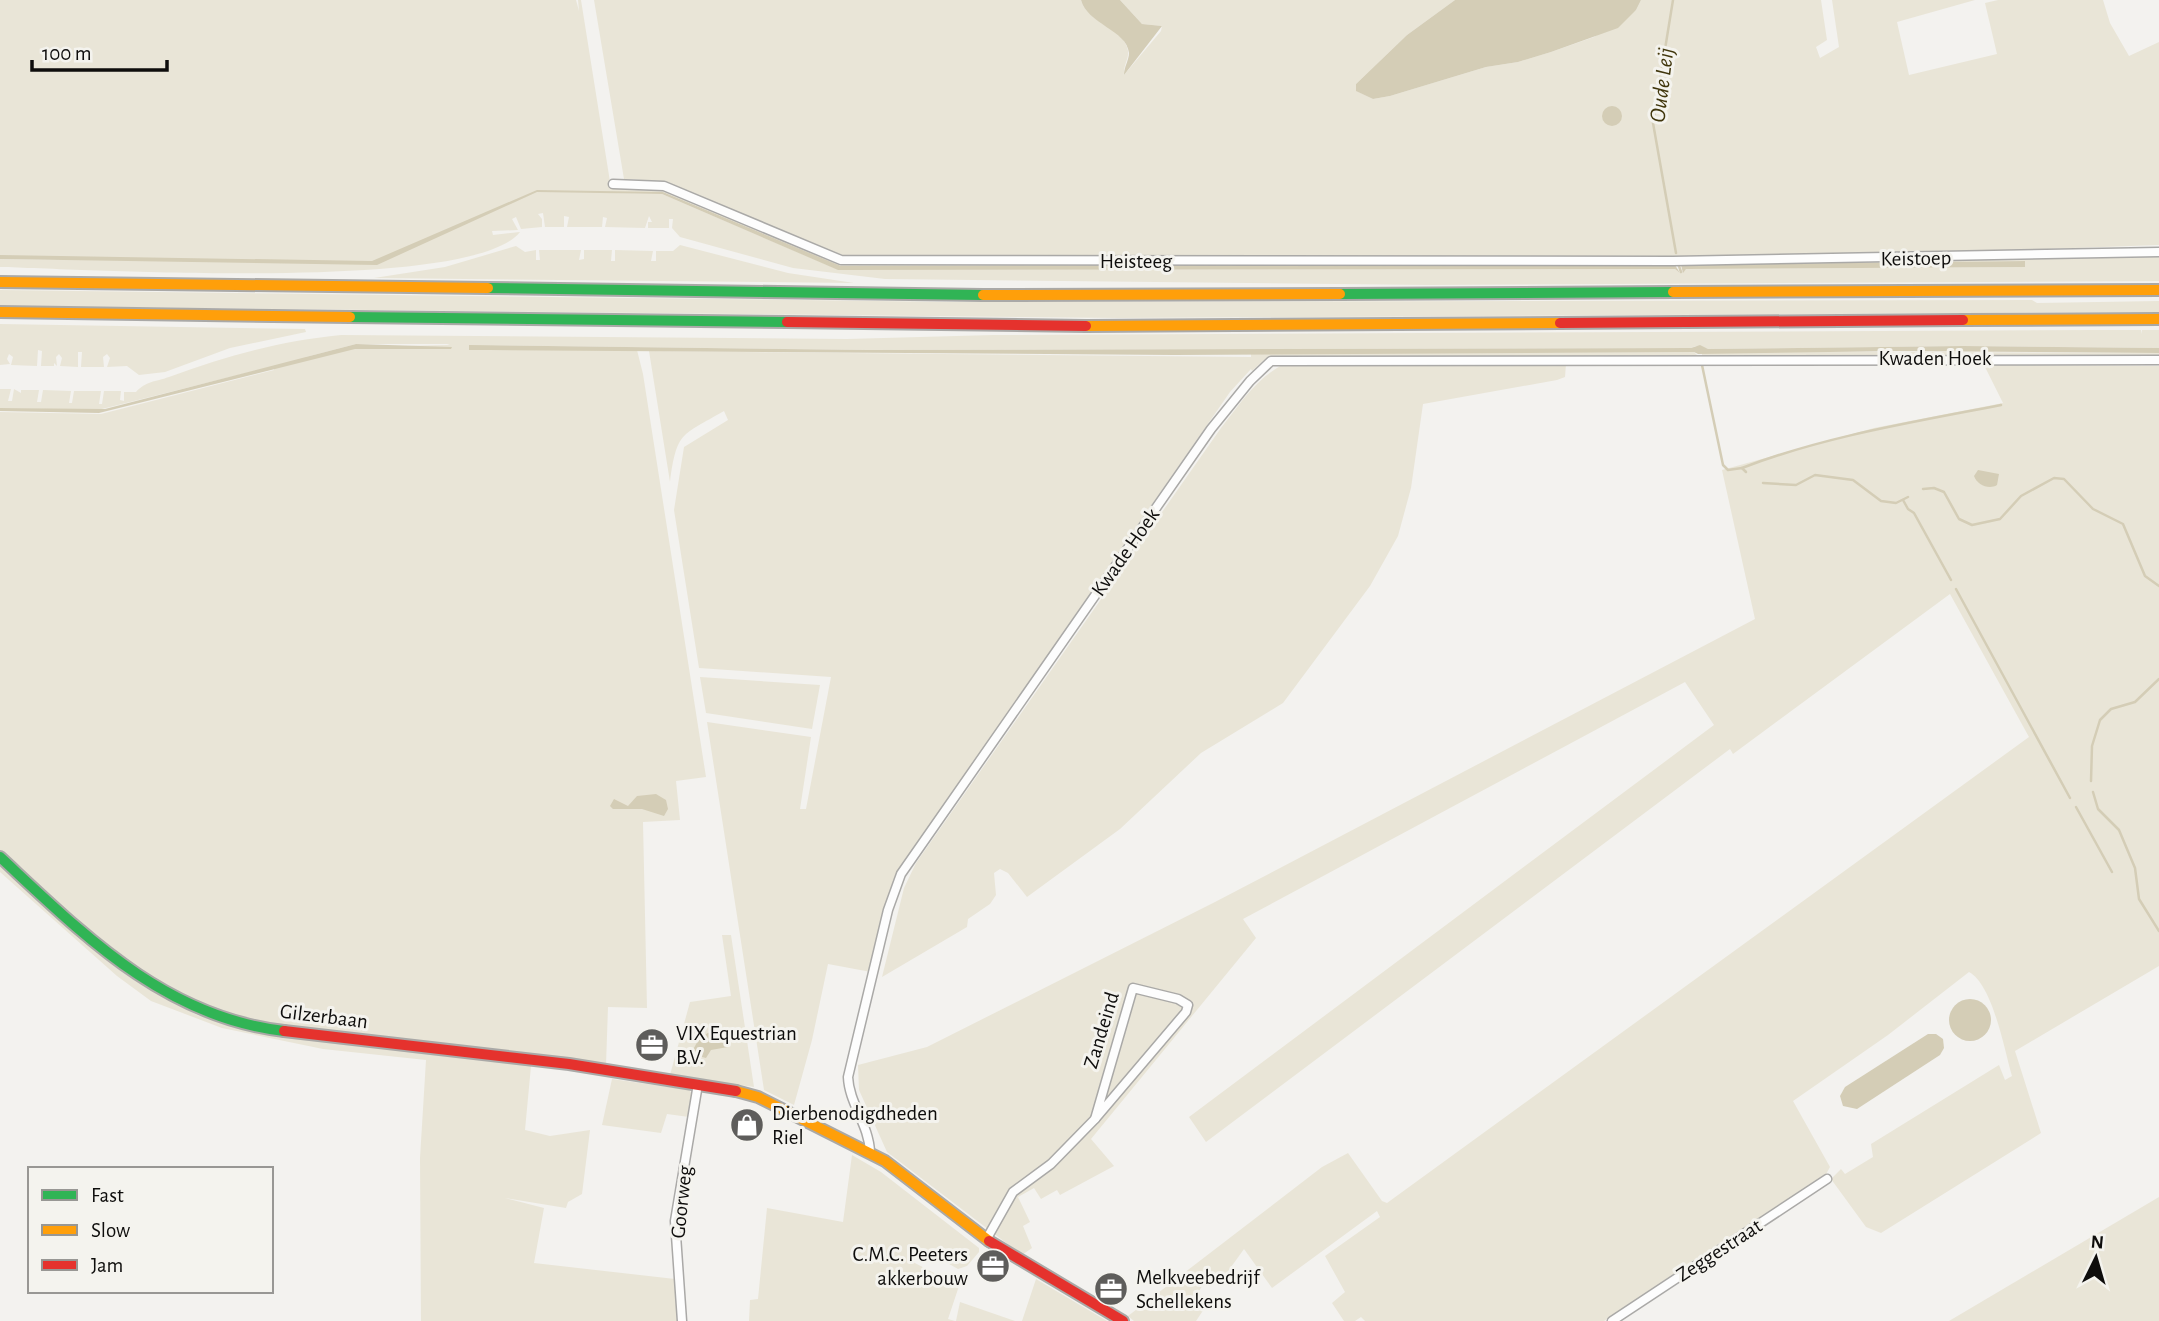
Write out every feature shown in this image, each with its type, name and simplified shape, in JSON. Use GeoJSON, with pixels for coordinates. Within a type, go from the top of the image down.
{"type":"FeatureCollection","features":[{"type":"Feature","properties":{"kind":"main road"},"geometry":{"type":"LineString","coordinates":[[0,282],[994,295],[2159,290]]}},
{"type":"Feature","properties":{"kind":"main road"},"geometry":{"type":"LineString","coordinates":[[0,312],[1054,326],[2159,319]]}},
{"type":"Feature","properties":{"kind":"main road","name":"Gilzerbaan"},"geometry":{"type":"LineString","coordinates":[[0,857],[138,978],[170,998],[217,1018],[270,1029],[531,1059],[698,1084]]}},
{"type":"Feature","properties":{"kind":"main road"},"geometry":{"type":"LineString","coordinates":[[698,1084],[734,1090],[772,1102],[870,1152],[899,1171],[986,1240],[1123,1321]]}},
{"type":"Feature","properties":{"kind":"street","name":"Heisteeg"},"geometry":{"type":"LineString","coordinates":[[613,184],[664,186],[841,260],[1673,261]]}},
{"type":"Feature","properties":{"kind":"street","name":"Keistoep"},"geometry":{"type":"LineString","coordinates":[[1673,261],[2159,252]]}},
{"type":"Feature","properties":{"kind":"street","name":"Kwaden Hoek"},"geometry":{"type":"LineString","coordinates":[[1711,359],[2159,360]]}},
{"type":"Feature","properties":{"kind":"street","name":"Kwade Hoek"},"geometry":{"type":"LineString","coordinates":[[870,1152],[870,1141],[850,1092],[848,1077],[898,880],[1212,429],[1265,365],[1278,360],[1711,359]]}},
{"type":"Feature","properties":{"kind":"street","name":"Zandeind"},"geometry":{"type":"LineString","coordinates":[[986,1240],[1013,1192],[1051,1164],[1094,1119],[1186,1012],[1188,1005],[1178,999],[1133,988],[1094,1119]]}},
{"type":"Feature","properties":{"kind":"street","name":"Goorweg"},"geometry":{"type":"LineString","coordinates":[[682,1321],[675,1221],[698,1084]]}},
{"type":"Feature","properties":{"kind":"street","name":"Zeggestraat"},"geometry":{"type":"LineString","coordinates":[[1612,1321],[1827,1179]]}},
{"type":"Feature","properties":{"kind":"shaded area"},"geometry":{"type":"Polygon","coordinates":[[[0,0],[576,0],[579,11],[578,0],[581,0],[611,188],[659,187],[830,259],[1731,263],[2159,254],[2159,281],[1428,285],[885,279],[793,268],[680,237],[672,228],[673,219],[669,219],[669,228],[648,228],[648,222],[652,222],[649,216],[645,228],[605,227],[607,218],[603,217],[602,227],[567,227],[569,217],[564,216],[564,227],[545,227],[543,213],[538,214],[542,219],[542,227],[521,229],[516,217],[512,219],[518,230],[492,231],[493,235],[520,232],[488,251],[431,263],[358,270],[190,273],[0,267],[0,259],[66,260],[0,256],[0,0]],[[663,192],[608,193],[662,194],[839,270],[1675,269],[1680,273],[1686,269],[2025,267],[2023,261],[1677,266],[841,266],[663,192]]]}},
{"type":"Feature","properties":{"kind":"shaded area"},"geometry":{"type":"Polygon","coordinates":[[[594,0],[1081,0],[1090,14],[1123,40],[1128,54],[1124,75],[1161,31],[1162,26],[1142,24],[1120,0],[1455,0],[1407,35],[1356,84],[1357,91],[1373,99],[1486,67],[1518,62],[1594,37],[1636,10],[1641,0],[1821,0],[1827,40],[1816,47],[1820,58],[1839,47],[1832,0],[1975,0],[1897,22],[1909,75],[1997,54],[1985,3],[1998,0],[2103,0],[2110,23],[2129,56],[2159,42],[2159,245],[1817,257],[840,257],[662,181],[624,179],[594,0]]]}},
{"type":"Feature","properties":{"kind":"shaded area"},"geometry":{"type":"Polygon","coordinates":[[[1081,0],[1120,0],[1142,24],[1162,26],[1124,75],[1129,56],[1127,45],[1115,32],[1091,15],[1081,0]]]}},
{"type":"Feature","properties":{"kind":"shaded area"},"geometry":{"type":"Polygon","coordinates":[[[1455,0],[1641,0],[1636,10],[1618,28],[1551,52],[1518,62],[1486,67],[1390,96],[1373,99],[1356,91],[1356,84],[1407,35],[1455,0]]]}},
{"type":"Feature","properties":{"kind":"shaded area"},"geometry":{"type":"Polygon","coordinates":[[[1612,106],[1619,109],[1622,116],[1619,123],[1612,126],[1605,123],[1602,116],[1605,109],[1612,106]]]}},
{"type":"Feature","properties":{"kind":"shaded area"},"geometry":{"type":"Polygon","coordinates":[[[537,190],[663,192],[841,266],[1675,265],[1680,273],[1675,269],[838,270],[662,194],[537,192],[377,265],[0,259],[0,255],[372,261],[537,190]]]}},
{"type":"Feature","properties":{"kind":"shaded area"},"geometry":{"type":"Polygon","coordinates":[[[680,245],[788,273],[854,283],[374,278],[445,267],[516,246],[525,252],[536,250],[536,260],[540,260],[539,250],[581,250],[579,260],[584,259],[584,250],[612,250],[611,261],[615,261],[615,250],[653,251],[651,261],[656,261],[656,251],[673,251],[680,245]]]}},
{"type":"Feature","properties":{"kind":"shaded area"},"geometry":{"type":"Polygon","coordinates":[[[2025,261],[2025,267],[1686,269],[1683,273],[1681,265],[2025,261]]]}},
{"type":"Feature","properties":{"kind":"shaded area"},"geometry":{"type":"Polygon","coordinates":[[[0,290],[953,302],[2159,301],[2159,312],[1120,318],[0,306],[0,290]]]}},
{"type":"Feature","properties":{"kind":"shaded area"},"geometry":{"type":"Polygon","coordinates":[[[0,324],[305,329],[306,332],[230,348],[165,372],[139,375],[127,366],[107,367],[110,358],[107,354],[103,357],[104,367],[81,367],[82,352],[78,352],[78,367],[60,366],[62,358],[59,354],[56,357],[57,366],[54,363],[54,366],[41,366],[42,351],[38,350],[37,366],[11,365],[13,357],[9,354],[7,359],[10,364],[0,365],[0,324]]]}},
{"type":"Feature","properties":{"kind":"shaded area"},"geometry":{"type":"Polygon","coordinates":[[[2094,330],[2141,330],[2142,334],[2142,330],[2159,330],[2159,348],[1963,346],[1708,349],[1696,346],[867,350],[473,345],[637,350],[643,374],[706,777],[676,781],[680,820],[643,822],[647,1008],[608,1007],[606,1065],[271,1025],[208,1009],[164,990],[131,969],[92,938],[0,852],[0,412],[101,414],[274,370],[274,366],[98,410],[0,408],[0,389],[11,389],[8,401],[12,401],[14,389],[21,393],[21,390],[39,390],[37,402],[41,402],[43,390],[71,391],[69,403],[72,403],[74,391],[101,391],[99,404],[102,404],[104,391],[121,391],[120,400],[124,401],[124,392],[136,392],[147,384],[211,362],[275,345],[341,335],[847,339],[993,335],[2094,330]],[[356,344],[306,357],[358,347],[450,345],[356,344]]]}},
{"type":"Feature","properties":{"kind":"shaded area"},"geometry":{"type":"Polygon","coordinates":[[[356,344],[452,347],[355,349],[99,413],[0,411],[0,408],[105,409],[356,344]]]}},
{"type":"Feature","properties":{"kind":"shaded area"},"geometry":{"type":"Polygon","coordinates":[[[469,345],[867,350],[1963,346],[2159,348],[2159,353],[1897,351],[1174,355],[469,350],[469,345]]]}},
{"type":"Feature","properties":{"kind":"shaded area"},"geometry":{"type":"Polygon","coordinates":[[[649,351],[1251,357],[1251,353],[1694,352],[1699,357],[1274,358],[1263,361],[1252,371],[1251,369],[1230,392],[902,865],[871,972],[828,964],[812,1040],[794,1105],[764,1090],[707,722],[811,737],[800,809],[806,809],[831,677],[699,668],[674,510],[684,447],[728,420],[724,411],[698,425],[684,437],[675,453],[670,482],[649,351]]]}},
{"type":"Feature","properties":{"kind":"shaded area"},"geometry":{"type":"Polygon","coordinates":[[[1702,353],[2159,353],[2159,358],[1702,357],[1702,353]]]}},
{"type":"Feature","properties":{"kind":"shaded area"},"geometry":{"type":"Polygon","coordinates":[[[1566,364],[1565,377],[1557,380],[1423,404],[1411,488],[1398,536],[1370,586],[1283,703],[1201,753],[1120,829],[1027,897],[1008,873],[1000,869],[994,873],[996,895],[990,904],[968,919],[967,927],[882,977],[904,888],[916,863],[1221,428],[1248,393],[1264,378],[1282,365],[1566,364]]]}},
{"type":"Feature","properties":{"kind":"shaded area"},"geometry":{"type":"Polygon","coordinates":[[[1984,365],[2159,366],[2159,966],[2015,1051],[2041,1133],[1881,1233],[1866,1227],[1831,1179],[1841,1169],[1845,1174],[1873,1157],[1871,1144],[1999,1065],[2005,1080],[2012,1076],[1991,1004],[1985,990],[1969,972],[1888,1035],[1793,1101],[1830,1167],[1825,1176],[1604,1321],[1365,1321],[1361,1317],[1355,1321],[1344,1321],[1332,1303],[1345,1292],[1325,1256],[1380,1217],[1377,1211],[1272,1288],[1244,1249],[1221,1281],[1209,1275],[1194,1299],[1206,1306],[1196,1321],[1134,1321],[1128,1316],[1322,1167],[1348,1153],[1382,1201],[1387,1203],[2029,737],[1950,594],[1733,754],[1730,749],[1206,1142],[1189,1117],[1714,725],[1685,682],[1243,919],[1256,938],[1091,1139],[1114,1166],[1060,1195],[1057,1190],[1041,1199],[1034,1188],[1018,1197],[1030,1222],[1023,1226],[1032,1248],[1022,1255],[887,1152],[859,1090],[858,1065],[927,1047],[1215,902],[1755,619],[1722,470],[1874,428],[2003,403],[1984,365]]]}},
{"type":"Feature","properties":{"kind":"shaded area"},"geometry":{"type":"Polygon","coordinates":[[[1978,470],[1999,474],[1997,485],[1987,487],[1980,484],[1974,476],[1978,470]]]}},
{"type":"Feature","properties":{"kind":"shaded area"},"geometry":{"type":"Polygon","coordinates":[[[700,677],[820,685],[812,729],[706,713],[700,677]]]}},
{"type":"Feature","properties":{"kind":"shaded area"},"geometry":{"type":"Polygon","coordinates":[[[656,794],[666,800],[668,809],[664,816],[642,809],[613,809],[610,806],[614,799],[628,806],[637,796],[656,794]]]}},
{"type":"Feature","properties":{"kind":"shaded area"},"geometry":{"type":"Polygon","coordinates":[[[0,862],[134,980],[197,1015],[248,1029],[531,1066],[525,1130],[550,1136],[590,1130],[582,1194],[568,1202],[566,1208],[505,1198],[544,1208],[534,1263],[675,1279],[677,1321],[421,1321],[420,1158],[426,1060],[323,1049],[222,1028],[151,1001],[117,976],[0,872],[0,862]]]}},
{"type":"Feature","properties":{"kind":"shaded area"},"geometry":{"type":"Polygon","coordinates":[[[722,935],[731,935],[754,1087],[670,1075],[690,1002],[731,996],[722,935]]]}},
{"type":"Feature","properties":{"kind":"shaded area"},"geometry":{"type":"Polygon","coordinates":[[[1970,999],[1985,1005],[1991,1020],[1985,1035],[1970,1041],[1955,1035],[1949,1020],[1955,1005],[1970,999]]]}},
{"type":"Feature","properties":{"kind":"shaded area"},"geometry":{"type":"Polygon","coordinates":[[[721,1030],[729,1034],[728,1047],[711,1050],[706,1058],[698,1056],[694,1048],[699,1040],[708,1033],[721,1030]]]}},
{"type":"Feature","properties":{"kind":"shaded area"},"geometry":{"type":"Polygon","coordinates":[[[1928,1034],[1936,1034],[1943,1039],[1944,1048],[1940,1055],[1857,1109],[1843,1106],[1840,1096],[1845,1087],[1928,1034]]]}},
{"type":"Feature","properties":{"kind":"shaded area"},"geometry":{"type":"Polygon","coordinates":[[[612,1079],[689,1090],[693,1095],[689,1117],[667,1114],[661,1133],[602,1125],[612,1079]]]}},
{"type":"Feature","properties":{"kind":"shaded area"},"geometry":{"type":"Polygon","coordinates":[[[852,1155],[881,1172],[979,1248],[979,1252],[967,1266],[958,1269],[921,1248],[913,1262],[959,1286],[948,1319],[955,1321],[749,1321],[750,1300],[758,1299],[767,1208],[843,1222],[852,1155]]]}},
{"type":"Feature","properties":{"kind":"shaded area"},"geometry":{"type":"Polygon","coordinates":[[[2159,1197],[2159,1321],[1949,1321],[2159,1197]]]}},
{"type":"Feature","properties":{"kind":"shaded area"},"geometry":{"type":"Polygon","coordinates":[[[1036,1279],[1107,1321],[1022,1321],[1036,1279]]]}},
{"type":"Feature","properties":{"kind":"shaded area"},"geometry":{"type":"Polygon","coordinates":[[[960,1302],[1015,1321],[956,1321],[960,1302]]]}},
{"type":"Feature","properties":{"kind":"waterway","name":"Oude Leij"},"geometry":{"type":"LineString","coordinates":[[1673,0],[1653,123],[1676,253]]}},
{"type":"Feature","properties":{"kind":"waterway","name":"Oude Leij"},"geometry":{"type":"LineString","coordinates":[[1679,266],[1681,272]]}},
{"type":"Feature","properties":{"kind":"waterway","name":"Oude Leij"},"geometry":{"type":"LineString","coordinates":[[1702,365],[1723,465],[1728,470],[1742,468],[1746,472]]}},
{"type":"Feature","properties":{"kind":"waterway"},"geometry":{"type":"LineString","coordinates":[[1742,468],[1837,438],[2001,405]]}},
{"type":"Feature","properties":{"kind":"waterway","name":"Oude Leij"},"geometry":{"type":"LineString","coordinates":[[1763,483],[1796,485],[1815,475],[1853,480],[1881,501],[1896,503],[1908,497]]}},
{"type":"Feature","properties":{"kind":"waterway","name":"Oude Leij"},"geometry":{"type":"LineString","coordinates":[[1923,489],[1934,488],[1944,492],[1959,519],[1972,525],[2000,519],[2021,496],[2054,478],[2064,479],[2093,509],[2123,524],[2145,576],[2159,586]]}},
{"type":"Feature","properties":{"kind":"waterway"},"geometry":{"type":"LineString","coordinates":[[1903,500],[1914,513],[1951,580]]}},
{"type":"Feature","properties":{"kind":"waterway"},"geometry":{"type":"LineString","coordinates":[[1956,589],[2070,798]]}},
{"type":"Feature","properties":{"kind":"waterway","name":"Oude Leij"},"geometry":{"type":"LineString","coordinates":[[2091,781],[2092,746],[2100,720],[2111,709],[2135,702],[2159,679]]}},
{"type":"Feature","properties":{"kind":"waterway","name":"Oude Leij"},"geometry":{"type":"LineString","coordinates":[[2093,792],[2098,809],[2119,830],[2135,868],[2139,899],[2159,931]]}},
{"type":"Feature","properties":{"kind":"waterway"},"geometry":{"type":"LineString","coordinates":[[2076,807],[2112,872]]}},
{"type":"Feature","properties":{"kind":"traffic: fast"},"geometry":{"type":"LineString","coordinates":[[488,288],[983,295]]}},
{"type":"Feature","properties":{"kind":"traffic: fast"},"geometry":{"type":"LineString","coordinates":[[1340,294],[1673,292]]}},
{"type":"Feature","properties":{"kind":"traffic: fast"},"geometry":{"type":"LineString","coordinates":[[350,317],[787,322]]}},
{"type":"Feature","properties":{"kind":"traffic: fast"},"geometry":{"type":"LineString","coordinates":[[0,857],[95,943],[128,968],[201,1009],[241,1023],[284,1031]]}},
{"type":"Feature","properties":{"kind":"traffic: slow"},"geometry":{"type":"LineString","coordinates":[[0,282],[488,288]]}},
{"type":"Feature","properties":{"kind":"traffic: slow"},"geometry":{"type":"LineString","coordinates":[[1673,292],[2159,290]]}},
{"type":"Feature","properties":{"kind":"traffic: slow"},"geometry":{"type":"LineString","coordinates":[[983,295],[1340,294]]}},
{"type":"Feature","properties":{"kind":"traffic: slow"},"geometry":{"type":"LineString","coordinates":[[0,312],[350,317]]}},
{"type":"Feature","properties":{"kind":"traffic: slow"},"geometry":{"type":"LineString","coordinates":[[1963,320],[2159,319]]}},
{"type":"Feature","properties":{"kind":"traffic: slow"},"geometry":{"type":"LineString","coordinates":[[1086,326],[1560,323]]}},
{"type":"Feature","properties":{"kind":"traffic: slow"},"geometry":{"type":"LineString","coordinates":[[736,1091],[758,1097],[885,1161],[989,1241]]}},
{"type":"Feature","properties":{"kind":"traffic: jam"},"geometry":{"type":"LineString","coordinates":[[1560,323],[1963,320]]}},
{"type":"Feature","properties":{"kind":"traffic: jam"},"geometry":{"type":"LineString","coordinates":[[787,322],[1086,326]]}},
{"type":"Feature","properties":{"kind":"traffic: jam"},"geometry":{"type":"LineString","coordinates":[[284,1031],[569,1064],[736,1091]]}},
{"type":"Feature","properties":{"kind":"traffic: jam"},"geometry":{"type":"LineString","coordinates":[[989,1241],[1123,1321]]}},
{"type":"Feature","properties":{"kind":"place","name":"VIX Equestrian B.V."},"geometry":{"type":"Point","coordinates":[652,1045]}},
{"type":"Feature","properties":{"kind":"place","name":"Dierbenodigdheden Riel"},"geometry":{"type":"Point","coordinates":[747,1125]}},
{"type":"Feature","properties":{"kind":"place","name":"C.M.C. Peeters akkerbouw"},"geometry":{"type":"Point","coordinates":[993,1266]}},
{"type":"Feature","properties":{"kind":"place","name":"Melkveebedrijf Schellekens"},"geometry":{"type":"Point","coordinates":[1111,1289]}}]}
